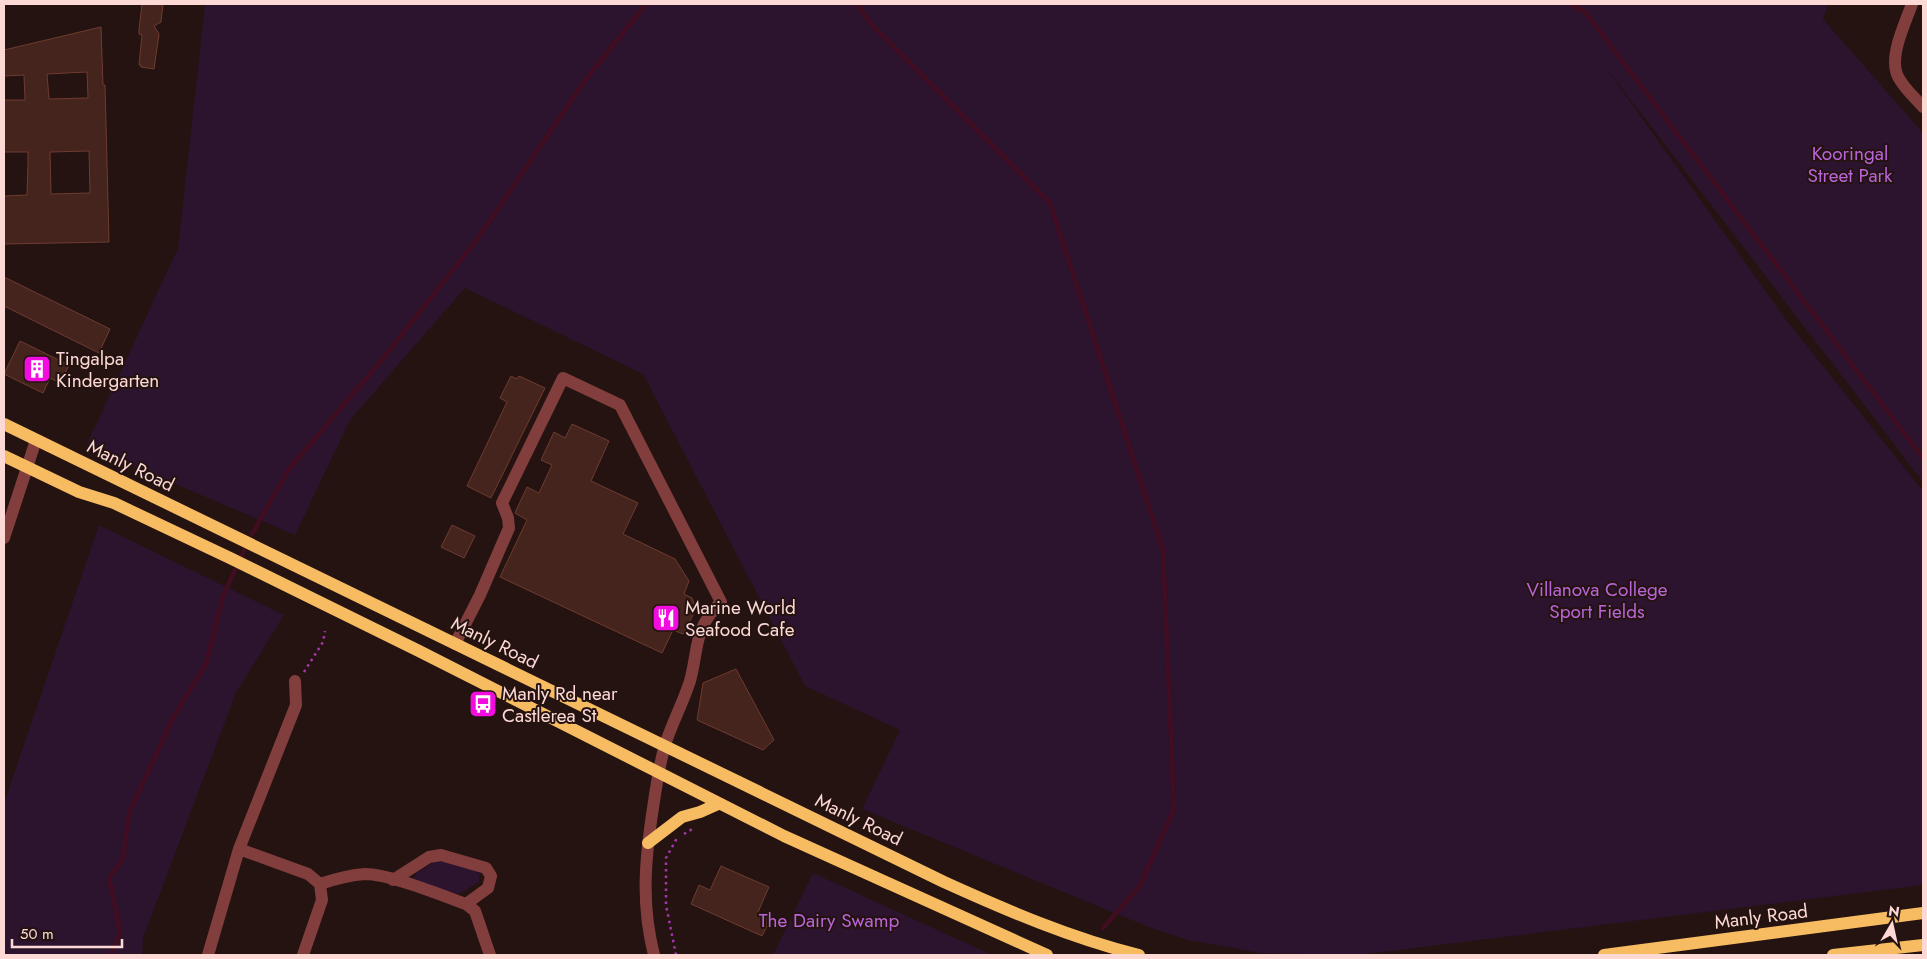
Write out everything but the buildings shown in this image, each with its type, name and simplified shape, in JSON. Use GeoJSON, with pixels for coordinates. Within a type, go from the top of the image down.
{"type":"FeatureCollection","features":[{"type":"Feature","properties":{"kind":"main road","name":"Manly Road"},"geometry":{"type":"LineString","coordinates":[[4,424],[1000,908],[1081,939],[1139,955]]}},
{"type":"Feature","properties":{"kind":"main road"},"geometry":{"type":"LineString","coordinates":[[4,456],[79,492],[114,503],[230,558],[813,850],[1047,955]]}},
{"type":"Feature","properties":{"kind":"main road"},"geometry":{"type":"LineString","coordinates":[[648,843],[682,817],[718,804]]}},
{"type":"Feature","properties":{"kind":"main road","name":"Manly Road"},"geometry":{"type":"LineString","coordinates":[[1604,955],[1923,914]]}},
{"type":"Feature","properties":{"kind":"main road"},"geometry":{"type":"LineString","coordinates":[[1832,955],[1923,945]]}},
{"type":"Feature","properties":{"kind":"street"},"geometry":{"type":"LineString","coordinates":[[1912,4],[1895,55],[1895,67],[1898,79],[1923,107]]}},
{"type":"Feature","properties":{"kind":"street"},"geometry":{"type":"LineString","coordinates":[[455,644],[480,595],[509,528],[508,518],[502,503],[563,378],[620,405],[721,602],[711,612],[700,630],[690,682],[665,745],[658,774],[645,866],[645,901],[654,955]]}},
{"type":"Feature","properties":{"kind":"street"},"geometry":{"type":"LineString","coordinates":[[4,538],[36,440]]}},
{"type":"Feature","properties":{"kind":"street"},"geometry":{"type":"LineString","coordinates":[[208,955],[239,849],[296,705],[295,681]]}},
{"type":"Feature","properties":{"kind":"street"},"geometry":{"type":"LineString","coordinates":[[239,849],[308,874],[320,884],[322,900],[303,955]]}},
{"type":"Feature","properties":{"kind":"street"},"geometry":{"type":"LineString","coordinates":[[393,880],[429,857],[441,855],[486,868],[491,876],[488,888],[466,904]]}},
{"type":"Feature","properties":{"kind":"street"},"geometry":{"type":"LineString","coordinates":[[320,884],[343,877],[367,874],[393,880],[466,904],[475,912],[490,955]]}},
{"type":"Feature","properties":{"kind":"path"},"geometry":{"type":"LineString","coordinates":[[295,681],[309,666],[322,642],[325,632]]}},
{"type":"Feature","properties":{"kind":"path"},"geometry":{"type":"LineString","coordinates":[[676,955],[666,905],[666,858],[677,838],[702,824]]}},
{"type":"Feature","properties":{"kind":"green space"},"geometry":{"type":"Polygon","coordinates":[[[205,4],[1828,4],[1823,19],[1923,133],[1923,482],[1604,65],[1787,321],[1923,491],[1923,885],[1358,955],[1260,953],[1188,940],[1146,926],[862,809],[900,730],[805,686],[643,374],[465,288],[350,420],[295,535],[86,446],[178,248],[205,4]]]}},
{"type":"Feature","properties":{"kind":"green space"},"geometry":{"type":"Polygon","coordinates":[[[99,525],[284,615],[236,693],[143,938],[142,955],[4,955],[4,803],[99,525]]]}},
{"type":"Feature","properties":{"kind":"green space"},"geometry":{"type":"Polygon","coordinates":[[[436,861],[445,861],[475,871],[479,874],[479,882],[459,894],[417,881],[414,878],[416,873],[436,861]]]}},
{"type":"Feature","properties":{"kind":"green space","name":"The Dairy Swamp"},"geometry":{"type":"Polygon","coordinates":[[[813,873],[992,955],[773,955],[813,873]]]}},
{"type":"Feature","properties":{"kind":"waterway"},"geometry":{"type":"LineString","coordinates":[[252,534],[289,469],[380,362],[478,238],[586,79],[646,4]]}},
{"type":"Feature","properties":{"kind":"waterway"},"geometry":{"type":"LineString","coordinates":[[857,4],[871,24],[1050,203],[1163,550],[1174,809],[1140,886],[1103,928]]}},
{"type":"Feature","properties":{"kind":"waterway"},"geometry":{"type":"LineString","coordinates":[[1570,4],[1585,12],[1923,458]]}},
{"type":"Feature","properties":{"kind":"waterway"},"geometry":{"type":"LineString","coordinates":[[242,555],[244,551]]}},
{"type":"Feature","properties":{"kind":"waterway"},"geometry":{"type":"LineString","coordinates":[[111,955],[120,932],[109,878],[123,859],[129,813],[174,716],[206,664],[223,596],[235,570]]}},
{"type":"Feature","properties":{"kind":"place","name":"Tingalpa Kindergarten"},"geometry":{"type":"Point","coordinates":[37,369]}},
{"type":"Feature","properties":{"kind":"place","name":"Marine World Seafood Cafe"},"geometry":{"type":"Point","coordinates":[666,618]}},
{"type":"Feature","properties":{"kind":"place","name":"Manly Rd near Castlerea St"},"geometry":{"type":"Point","coordinates":[483,704]}},
{"type":"Feature","properties":{"kind":"park label","name":"Kooringal Street Park"},"geometry":{"type":"Point","coordinates":[1850,164]}},
{"type":"Feature","properties":{"kind":"park label","name":"Villanova College Sport Fields"},"geometry":{"type":"Point","coordinates":[1597,600]}}]}
